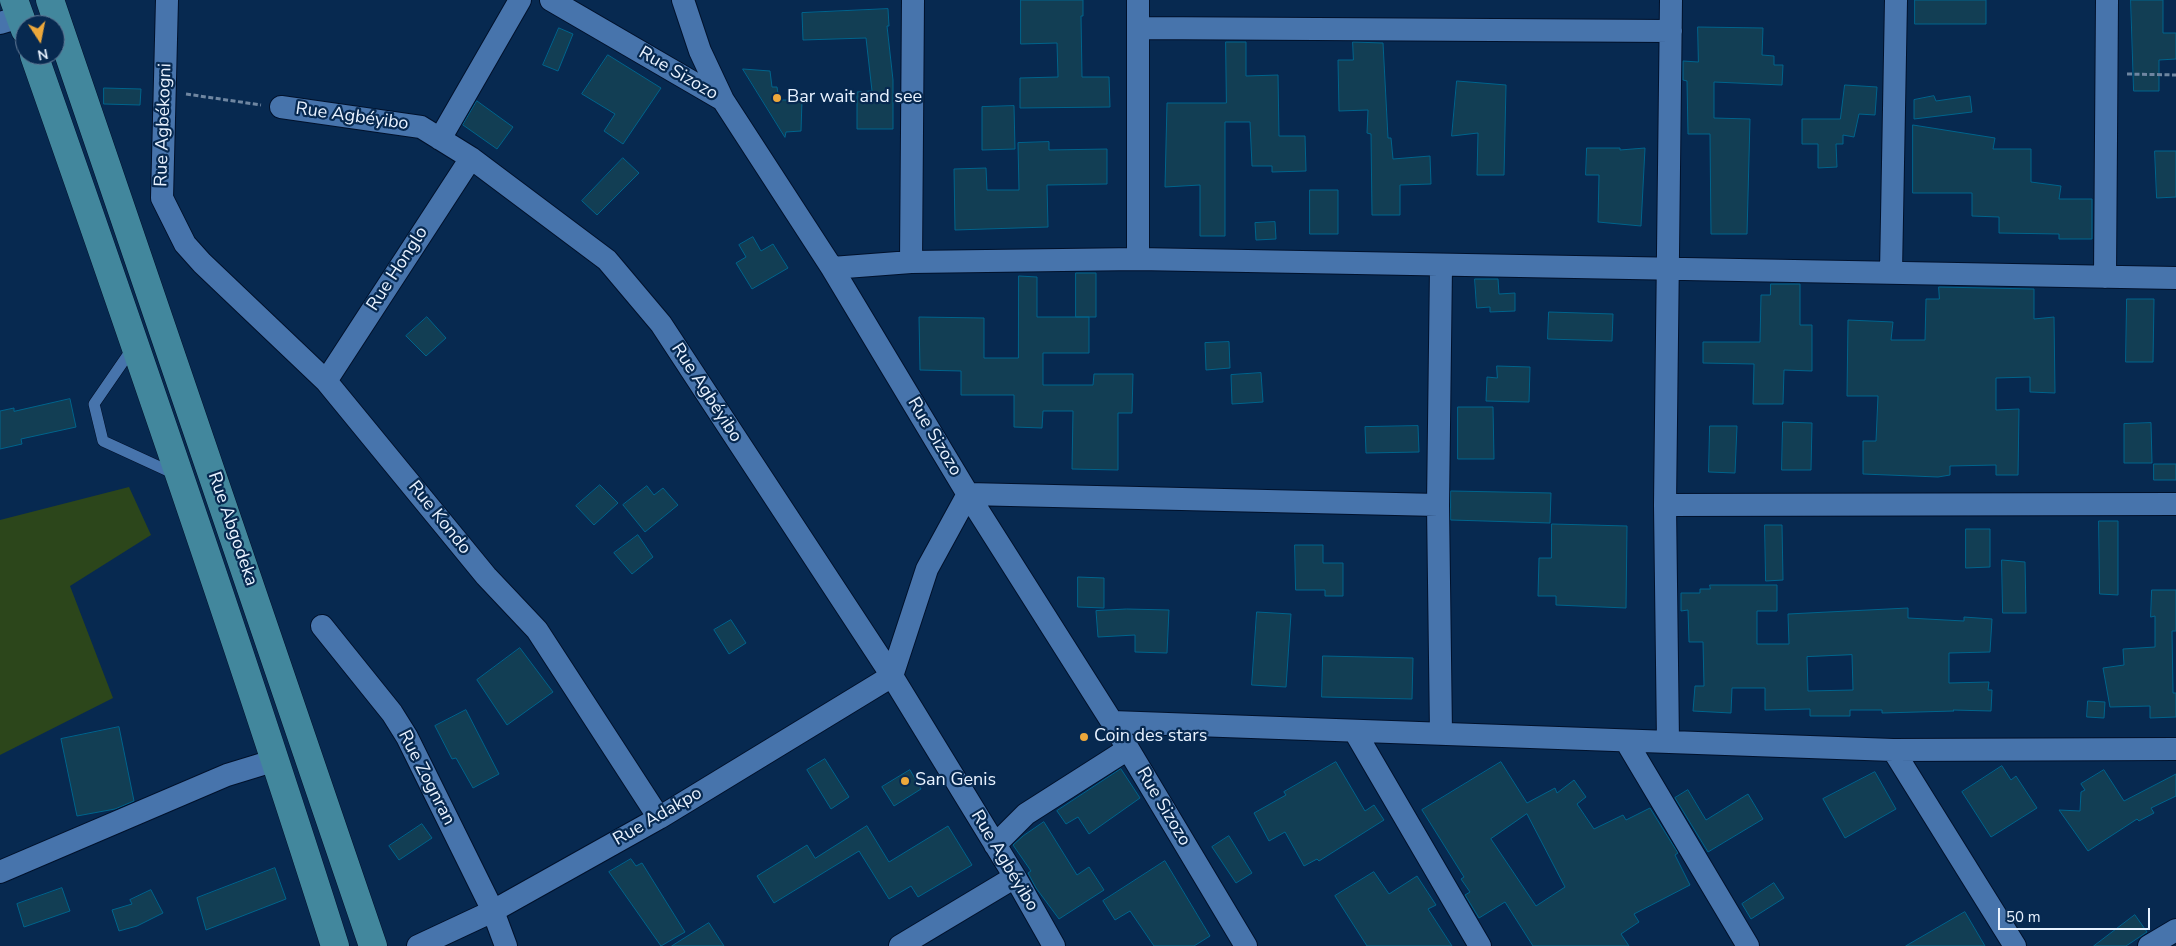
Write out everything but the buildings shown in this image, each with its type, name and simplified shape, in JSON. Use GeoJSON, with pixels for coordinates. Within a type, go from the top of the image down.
{"type":"FeatureCollection","features":[{"type":"Feature","properties":{"kind":"main road","name":"Rue Abgodeka"},"geometry":{"type":"LineString","coordinates":[[50,0],[163,325],[373,946]]}},
{"type":"Feature","properties":{"kind":"main road","name":"Rue Abgodeka"},"geometry":{"type":"LineString","coordinates":[[37,65],[136,343],[276,760],[335,946]]}},
{"type":"Feature","properties":{"kind":"street","name":"Rue Agbékogni"},"geometry":{"type":"LineString","coordinates":[[168,0],[162,198],[185,244]]}},
{"type":"Feature","properties":{"kind":"street"},"geometry":{"type":"LineString","coordinates":[[440,139],[520,0]]}},
{"type":"Feature","properties":{"kind":"street","name":"Rue Sizozo"},"geometry":{"type":"LineString","coordinates":[[551,0],[723,100],[832,268],[968,494],[1112,722],[1246,946]]}},
{"type":"Feature","properties":{"kind":"street"},"geometry":{"type":"LineString","coordinates":[[683,0],[700,51],[723,100]]}},
{"type":"Feature","properties":{"kind":"street"},"geometry":{"type":"LineString","coordinates":[[911,262],[913,0]]}},
{"type":"Feature","properties":{"kind":"street"},"geometry":{"type":"LineString","coordinates":[[1138,0],[1138,259]]}},
{"type":"Feature","properties":{"kind":"street"},"geometry":{"type":"LineString","coordinates":[[1668,742],[1665,505],[1671,0]]}},
{"type":"Feature","properties":{"kind":"street"},"geometry":{"type":"LineString","coordinates":[[1891,272],[1896,0]]}},
{"type":"Feature","properties":{"kind":"street"},"geometry":{"type":"LineString","coordinates":[[2105,277],[2106,0]]}},
{"type":"Feature","properties":{"kind":"street"},"geometry":{"type":"LineString","coordinates":[[1138,28],[1671,31]]}},
{"type":"Feature","properties":{"kind":"street","name":"Rue Agbéyibo"},"geometry":{"type":"LineString","coordinates":[[281,107],[421,127],[471,158],[607,260],[661,324],[892,676],[1015,877],[1054,946]]}},
{"type":"Feature","properties":{"kind":"street","name":"Rue Honglo"},"geometry":{"type":"LineString","coordinates":[[326,381],[471,158]]}},
{"type":"Feature","properties":{"kind":"street","name":"Rue Kondo"},"geometry":{"type":"LineString","coordinates":[[185,244],[202,263],[326,381],[486,576],[537,630],[659,818]]}},
{"type":"Feature","properties":{"kind":"street"},"geometry":{"type":"LineString","coordinates":[[832,268],[911,262],[1138,259],[1441,266],[1667,267],[2176,278]]}},
{"type":"Feature","properties":{"kind":"street"},"geometry":{"type":"LineString","coordinates":[[1441,266],[1438,505],[1441,734]]}},
{"type":"Feature","properties":{"kind":"street"},"geometry":{"type":"LineString","coordinates":[[892,676],[926,569],[968,494],[1438,505]]}},
{"type":"Feature","properties":{"kind":"street"},"geometry":{"type":"LineString","coordinates":[[1665,505],[2176,504]]}},
{"type":"Feature","properties":{"kind":"street","name":"Rue Zognran"},"geometry":{"type":"LineString","coordinates":[[322,626],[392,713],[407,737],[493,911],[506,946]]}},
{"type":"Feature","properties":{"kind":"street","name":"Rue Adakpo"},"geometry":{"type":"LineString","coordinates":[[418,946],[493,911],[659,818],[892,676]]}},
{"type":"Feature","properties":{"kind":"street"},"geometry":{"type":"LineString","coordinates":[[1112,722],[1893,750],[2176,748]]}},
{"type":"Feature","properties":{"kind":"street"},"geometry":{"type":"LineString","coordinates":[[1355,732],[1480,946]]}},
{"type":"Feature","properties":{"kind":"street"},"geometry":{"type":"LineString","coordinates":[[1626,741],[1748,946]]}},
{"type":"Feature","properties":{"kind":"street"},"geometry":{"type":"LineString","coordinates":[[995,845],[1026,814],[1128,749]]}},
{"type":"Feature","properties":{"kind":"street"},"geometry":{"type":"LineString","coordinates":[[1893,750],[2015,946]]}},
{"type":"Feature","properties":{"kind":"street"},"geometry":{"type":"LineString","coordinates":[[0,872],[227,775],[276,760]]}},
{"type":"Feature","properties":{"kind":"street"},"geometry":{"type":"LineString","coordinates":[[900,946],[1015,877]]}},
{"type":"Feature","properties":{"kind":"street"},"geometry":{"type":"LineString","coordinates":[[2148,946],[2176,930]]}},
{"type":"Feature","properties":{"kind":"lane"},"geometry":{"type":"LineString","coordinates":[[136,343],[94,404],[104,441],[180,477]]}},
{"type":"Feature","properties":{"kind":"path"},"geometry":{"type":"LineString","coordinates":[[2106,74],[2176,75]]}},
{"type":"Feature","properties":{"kind":"path","name":"Rue Agbéyibo"},"geometry":{"type":"LineString","coordinates":[[165,91],[281,107]]}},
{"type":"Feature","properties":{"kind":"green space"},"geometry":{"type":"Polygon","coordinates":[[[129,487],[151,535],[70,586],[113,698],[0,755],[0,520],[129,487]]]}},
{"type":"Feature","properties":{"kind":"place","name":"Bar wait and see"},"geometry":{"type":"Point","coordinates":[777,98]}},
{"type":"Feature","properties":{"kind":"place","name":"Coin des stars"},"geometry":{"type":"Point","coordinates":[1084,737]}},
{"type":"Feature","properties":{"kind":"place","name":"San Genis"},"geometry":{"type":"Point","coordinates":[905,781]}}]}
